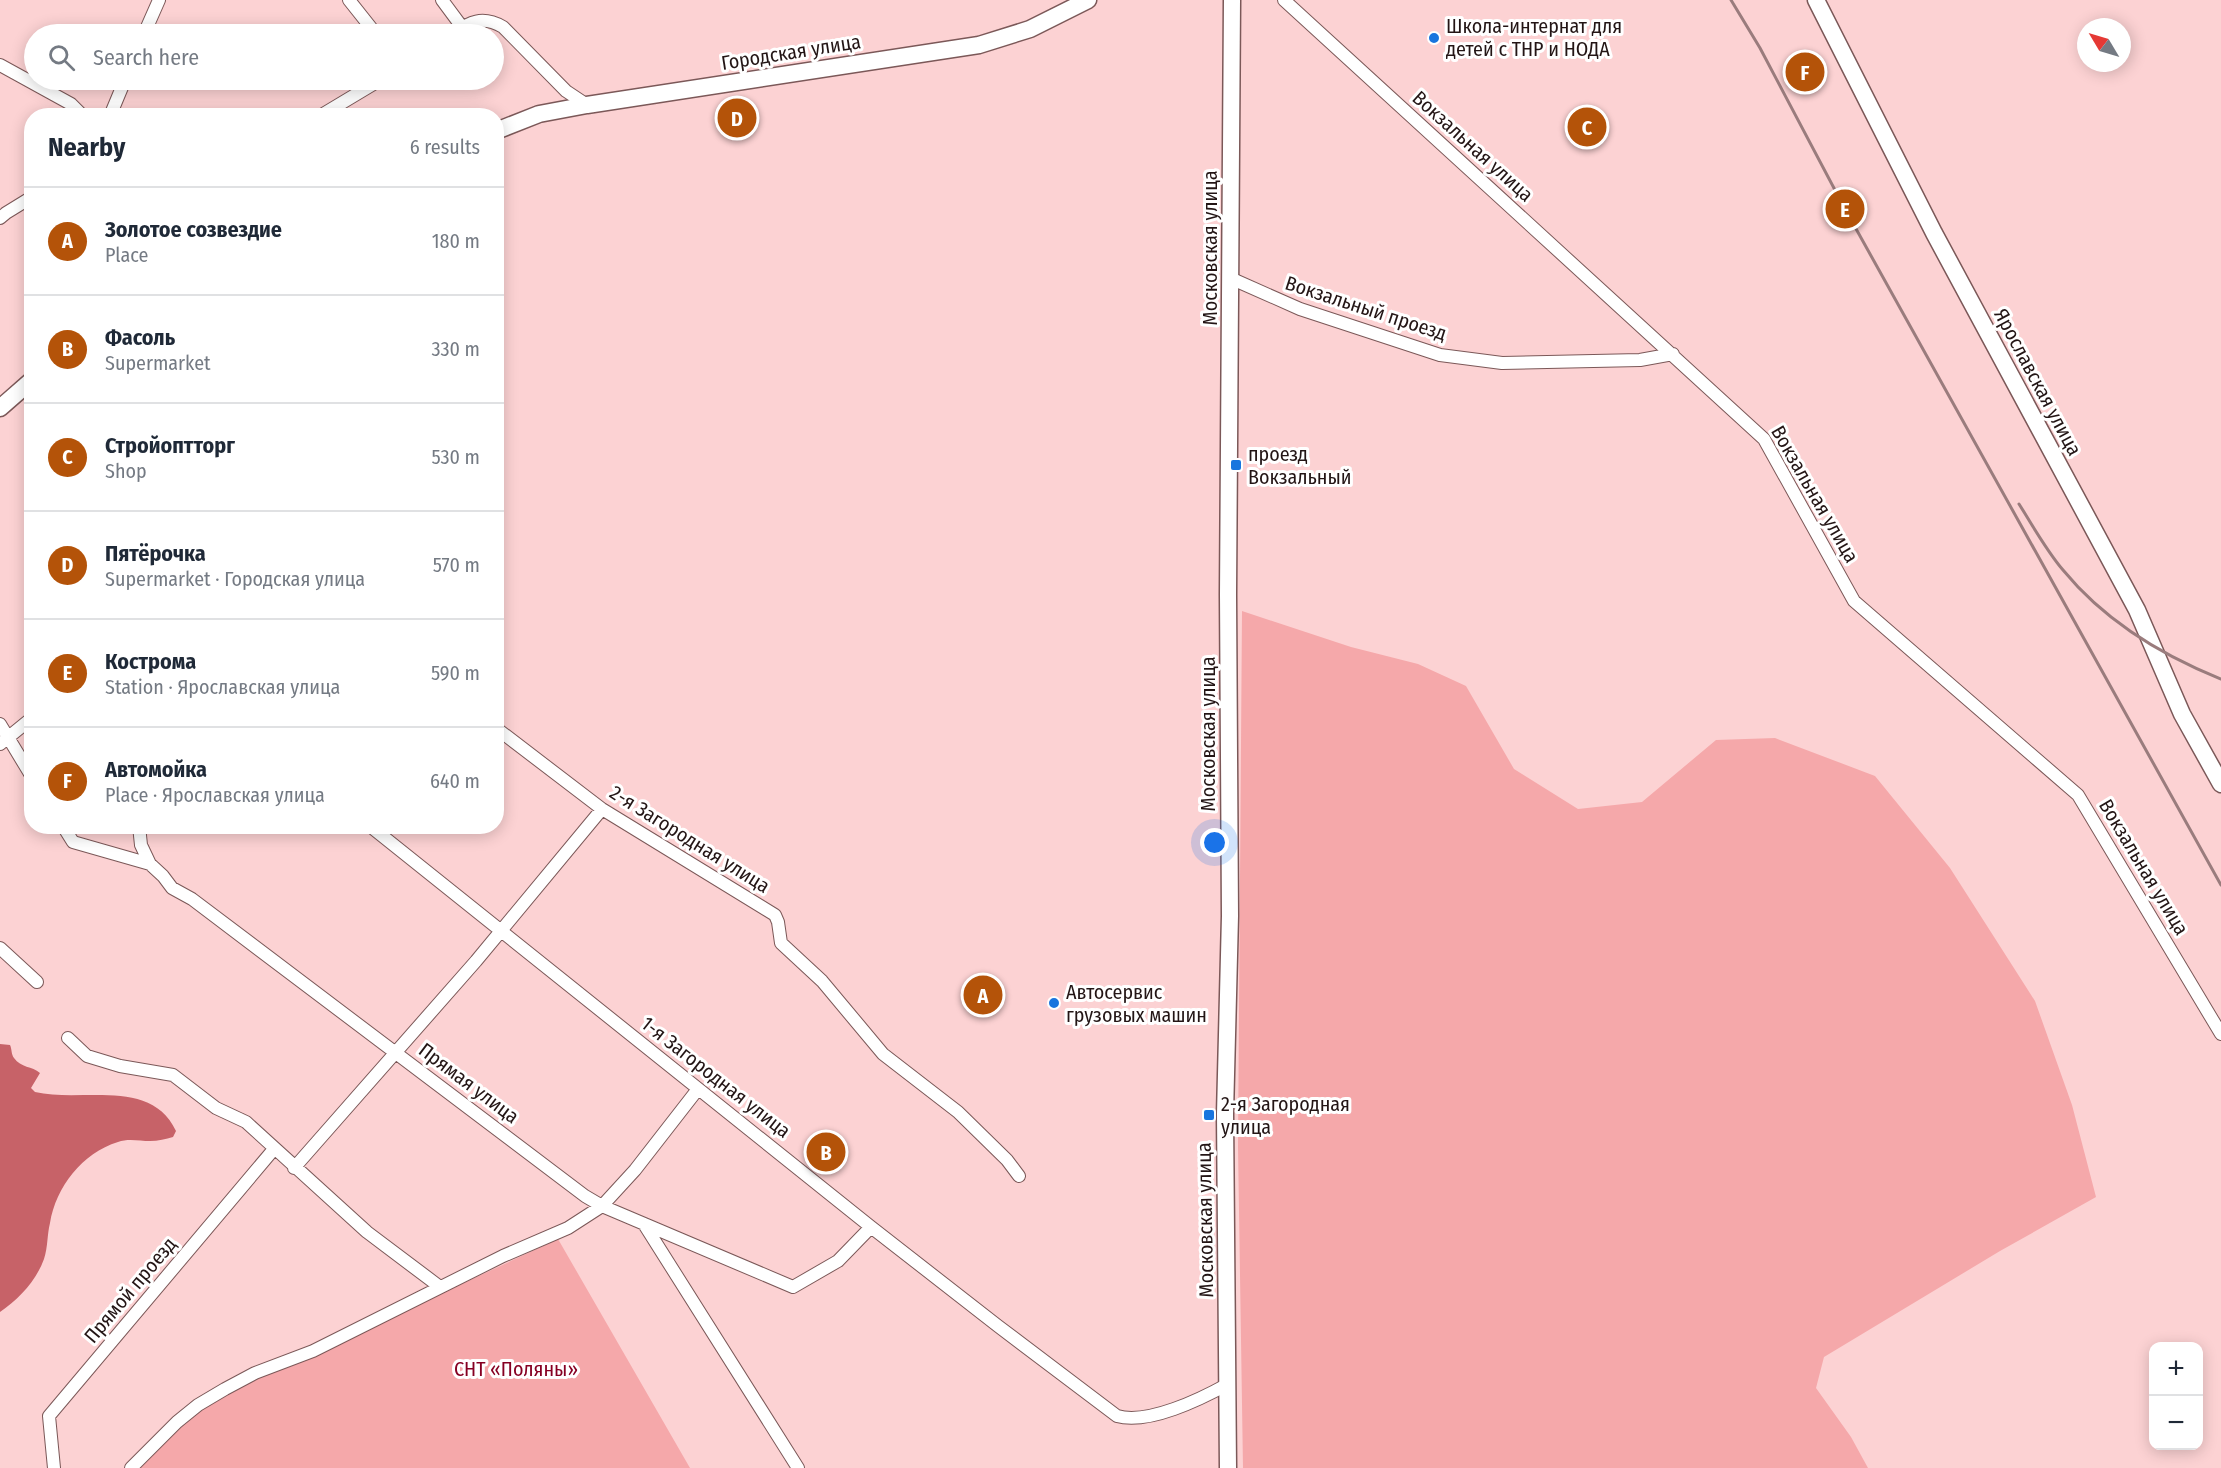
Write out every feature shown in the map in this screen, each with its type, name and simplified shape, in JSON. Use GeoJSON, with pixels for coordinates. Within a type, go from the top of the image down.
{"type":"FeatureCollection","features":[{"type":"Feature","properties":{"kind":"main road","name":"Городская улица"},"geometry":{"type":"LineString","coordinates":[[504,128],[538,114],[587,105],[979,45],[1030,29],[1088,0]]}},
{"type":"Feature","properties":{"kind":"main road","name":"Московская улица"},"geometry":{"type":"LineString","coordinates":[[1228,1468],[1225,1114],[1230,916],[1228,584],[1232,0]]}},
{"type":"Feature","properties":{"kind":"main road","name":"Ярославская улица"},"geometry":{"type":"LineString","coordinates":[[1816,0],[1934,233],[2138,610],[2182,714],[2221,784]]}},
{"type":"Feature","properties":{"kind":"main road"},"geometry":{"type":"LineString","coordinates":[[0,408],[24,387]]}},
{"type":"Feature","properties":{"kind":"street"},"geometry":{"type":"LineString","coordinates":[[349,0],[368,24]]}},
{"type":"Feature","properties":{"kind":"street"},"geometry":{"type":"LineString","coordinates":[[442,0],[460,24]]}},
{"type":"Feature","properties":{"kind":"street","name":"Вокзальная улица"},"geometry":{"type":"LineString","coordinates":[[1284,0],[1764,439],[1854,601],[2078,795],[2221,1034]]}},
{"type":"Feature","properties":{"kind":"street"},"geometry":{"type":"LineString","coordinates":[[148,24],[157,1]]}},
{"type":"Feature","properties":{"kind":"street"},"geometry":{"type":"LineString","coordinates":[[470,24],[481,20],[492,20],[498,24]]}},
{"type":"Feature","properties":{"kind":"street"},"geometry":{"type":"LineString","coordinates":[[504,28],[566,91],[587,105]]}},
{"type":"Feature","properties":{"kind":"street"},"geometry":{"type":"LineString","coordinates":[[0,65],[24,78]]}},
{"type":"Feature","properties":{"kind":"street"},"geometry":{"type":"LineString","coordinates":[[46,90],[75,108]]}},
{"type":"Feature","properties":{"kind":"street"},"geometry":{"type":"LineString","coordinates":[[113,108],[121,90]]}},
{"type":"Feature","properties":{"kind":"street"},"geometry":{"type":"LineString","coordinates":[[333,108],[363,90]]}},
{"type":"Feature","properties":{"kind":"street"},"geometry":{"type":"LineString","coordinates":[[2,213],[24,201]]}},
{"type":"Feature","properties":{"kind":"street","name":"Вокзальный проезд"},"geometry":{"type":"LineString","coordinates":[[1230,278],[1300,309],[1440,355],[1502,363],[1525,363],[1640,360],[1673,354]]}},
{"type":"Feature","properties":{"kind":"street"},"geometry":{"type":"LineString","coordinates":[[0,724],[4,741],[24,767]]}},
{"type":"Feature","properties":{"kind":"street"},"geometry":{"type":"LineString","coordinates":[[4,741],[24,725]]}},
{"type":"Feature","properties":{"kind":"street","name":"2-я Загородная улица"},"geometry":{"type":"LineString","coordinates":[[504,734],[602,809],[775,915],[781,943],[822,981],[883,1054],[958,1112],[1007,1160],[1019,1176]]}},
{"type":"Feature","properties":{"kind":"street"},"geometry":{"type":"LineString","coordinates":[[294,1168],[501,932],[602,809]]}},
{"type":"Feature","properties":{"kind":"street"},"geometry":{"type":"LineString","coordinates":[[68,834],[74,842],[150,864]]}},
{"type":"Feature","properties":{"kind":"street"},"geometry":{"type":"LineString","coordinates":[[140,834],[141,845],[150,864]]}},
{"type":"Feature","properties":{"kind":"street","name":"1-я Загородная улица"},"geometry":{"type":"LineString","coordinates":[[380,834],[871,1227],[1117,1416],[1124,1418],[1168,1411],[1197,1400],[1228,1384]]}},
{"type":"Feature","properties":{"kind":"street","name":"Прямая улица"},"geometry":{"type":"LineString","coordinates":[[150,864],[172,888],[192,899],[585,1196],[602,1206],[794,1287],[838,1262],[871,1227]]}},
{"type":"Feature","properties":{"kind":"street"},"geometry":{"type":"LineString","coordinates":[[0,948],[37,982]]}},
{"type":"Feature","properties":{"kind":"street"},"geometry":{"type":"LineString","coordinates":[[68,1038],[87,1056],[120,1066],[173,1075],[216,1108],[246,1122],[367,1232],[440,1287]]}},
{"type":"Feature","properties":{"kind":"street"},"geometry":{"type":"LineString","coordinates":[[131,1468],[177,1422],[198,1405],[255,1373],[313,1352],[503,1256],[568,1228],[602,1206],[635,1170],[698,1089]]}},
{"type":"Feature","properties":{"kind":"street","name":"Прямой проезд"},"geometry":{"type":"LineString","coordinates":[[54,1468],[49,1416],[274,1149]]}},
{"type":"Feature","properties":{"kind":"street"},"geometry":{"type":"LineString","coordinates":[[644,1224],[798,1468]]}},
{"type":"Feature","properties":{"kind":"green space"},"geometry":{"type":"Polygon","coordinates":[[[1242,611],[1351,647],[1418,664],[1466,686],[1514,769],[1578,809],[1642,802],[1716,740],[1775,738],[1875,776],[1950,868],[2035,1001],[2072,1105],[2096,1197],[2000,1251],[1824,1357],[1816,1388],[1851,1437],[1868,1468],[1243,1468],[1238,1146],[1242,611]]]}},
{"type":"Feature","properties":{"kind":"green space","name":"СНТ «Поляны»"},"geometry":{"type":"Polygon","coordinates":[[[558,1239],[690,1468],[136,1468],[195,1413],[256,1376],[364,1332],[380,1322],[558,1239]]]}},
{"type":"Feature","properties":{"kind":"shaded area"},"geometry":{"type":"Polygon","coordinates":[[[0,1044],[10,1045],[17,1061],[40,1073],[31,1088],[35,1092],[53,1095],[113,1095],[133,1098],[150,1104],[165,1114],[176,1131],[173,1137],[162,1140],[118,1142],[93,1154],[82,1163],[58,1197],[41,1267],[32,1282],[0,1312],[0,1044]]]}},
{"type":"Feature","properties":{"kind":"railway"},"geometry":{"type":"LineString","coordinates":[[1731,0],[1760,48],[1845,209],[2221,885]]}},
{"type":"Feature","properties":{"kind":"railway"},"geometry":{"type":"LineString","coordinates":[[2019,504],[2057,562],[2097,605],[2155,647],[2221,679]]}},
{"type":"Feature","properties":{"kind":"place","name":"Школа-интернат для детей с ТНР и НОДА"},"geometry":{"type":"Point","coordinates":[1434,38]}},
{"type":"Feature","properties":{"kind":"place","name":"Автомойка"},"geometry":{"type":"Point","coordinates":[1805,72]}},
{"type":"Feature","properties":{"kind":"place","name":"Пятёрочка"},"geometry":{"type":"Point","coordinates":[737,118]}},
{"type":"Feature","properties":{"kind":"place","name":"Стройоптторг"},"geometry":{"type":"Point","coordinates":[1587,127]}},
{"type":"Feature","properties":{"kind":"place","name":"Кострома"},"geometry":{"type":"Point","coordinates":[1845,209]}},
{"type":"Feature","properties":{"kind":"place","name":"проезд Вокзальный"},"geometry":{"type":"Point","coordinates":[1236,465]}},
{"type":"Feature","properties":{"kind":"place","name":"Золотое созвездие"},"geometry":{"type":"Point","coordinates":[983,995]}},
{"type":"Feature","properties":{"kind":"place","name":"Автосервис грузовых машин"},"geometry":{"type":"Point","coordinates":[1054,1003]}},
{"type":"Feature","properties":{"kind":"place","name":"2-я Загородная улица"},"geometry":{"type":"Point","coordinates":[1209,1115]}},
{"type":"Feature","properties":{"kind":"place","name":"Фасоль"},"geometry":{"type":"Point","coordinates":[826,1152]}}]}
